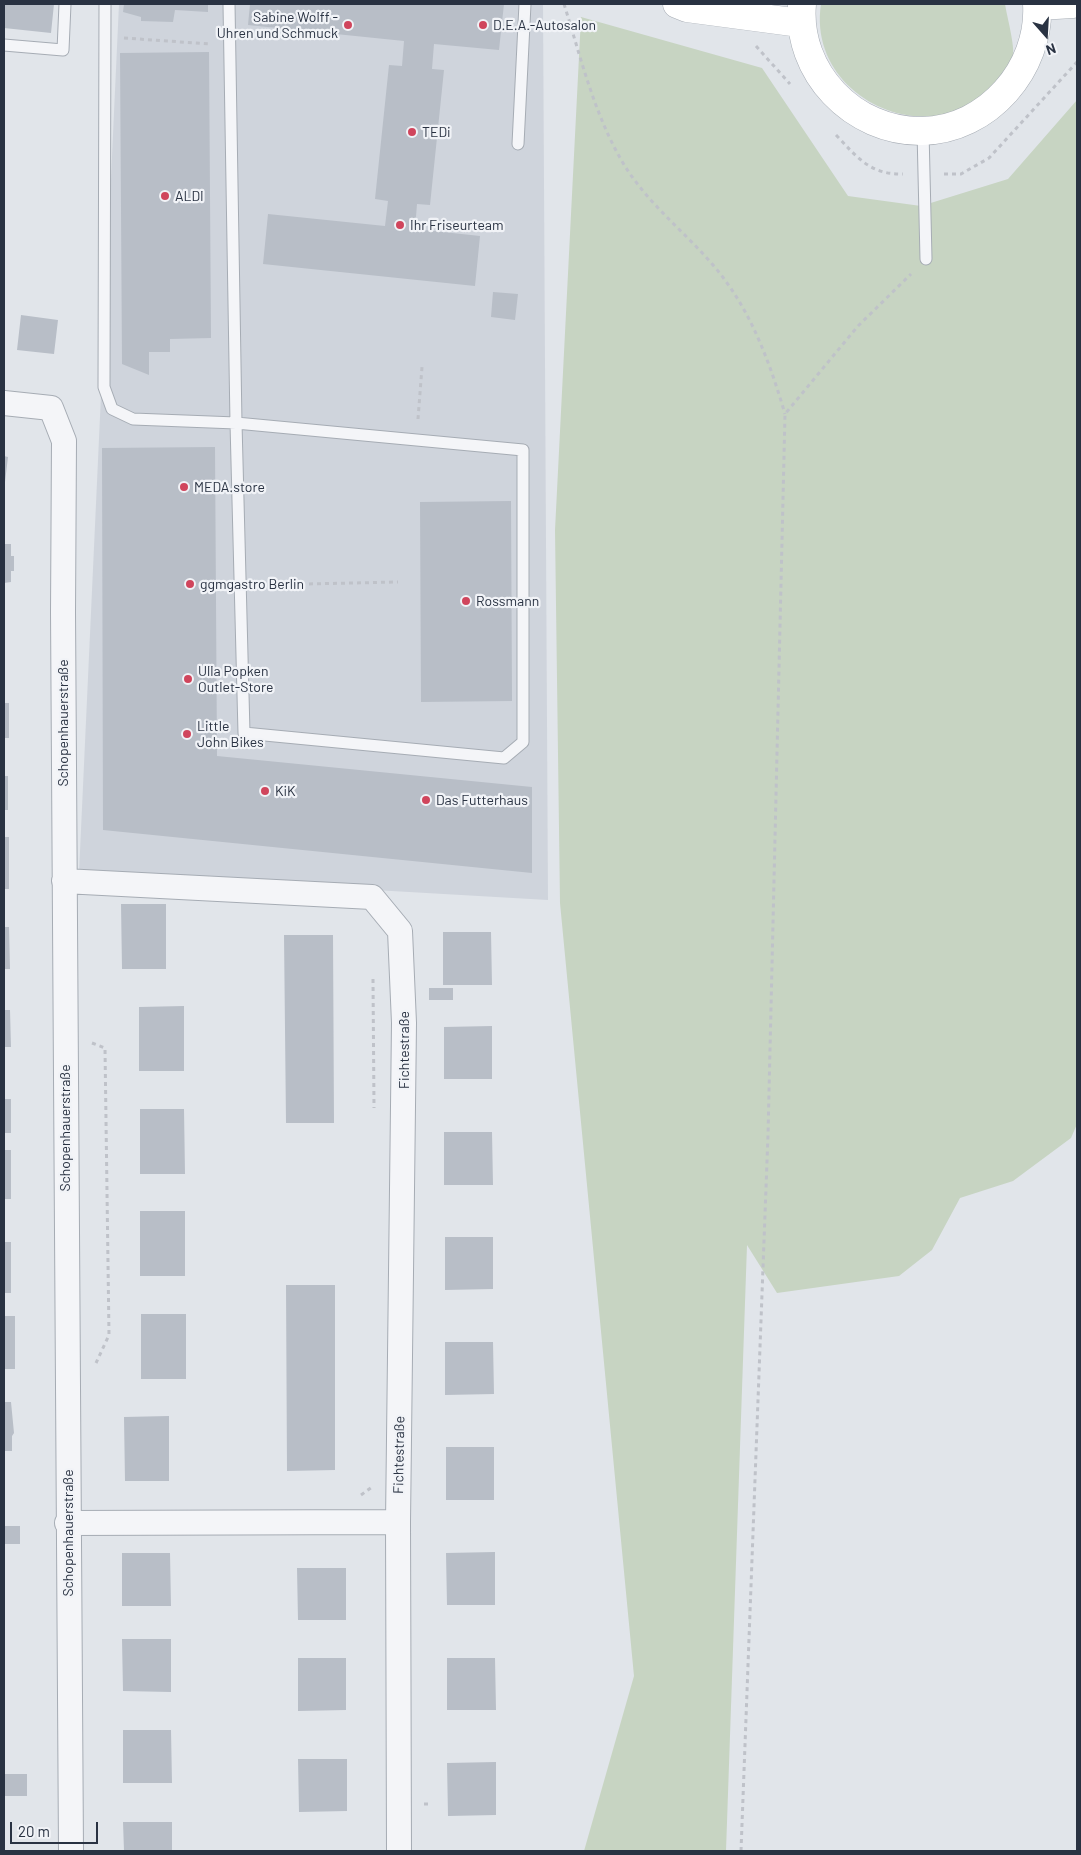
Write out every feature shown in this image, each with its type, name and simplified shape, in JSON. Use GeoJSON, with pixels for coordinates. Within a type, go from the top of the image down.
{"type":"FeatureCollection","features":[{"type":"Feature","properties":{"kind":"main road"},"geometry":{"type":"LineString","coordinates":[[677,4],[687,8],[801,13],[809,58],[828,89],[854,113],[887,127],[923,131],[960,124],[993,105],[1018,77],[1034,43],[1037,5],[1073,4]]}},
{"type":"Feature","properties":{"kind":"street","name":"Schopenhauerstraße"},"geometry":{"type":"LineString","coordinates":[[4,403],[51,408],[64,441],[67,1523],[71,1851]]}},
{"type":"Feature","properties":{"kind":"street","name":"Fichtestraße"},"geometry":{"type":"LineString","coordinates":[[64,881],[372,897],[400,931],[404,1081],[398,1522],[399,1851]]}},
{"type":"Feature","properties":{"kind":"street"},"geometry":{"type":"LineString","coordinates":[[67,1523],[398,1522]]}},
{"type":"Feature","properties":{"kind":"lane"},"geometry":{"type":"LineString","coordinates":[[4,45],[63,50],[66,4]]}},
{"type":"Feature","properties":{"kind":"lane"},"geometry":{"type":"LineString","coordinates":[[105,4],[104,387],[112,408],[133,419],[236,423],[523,450],[523,742],[504,758],[244,733],[236,423],[229,4]]}},
{"type":"Feature","properties":{"kind":"lane"},"geometry":{"type":"LineString","coordinates":[[518,144],[525,4]]}},
{"type":"Feature","properties":{"kind":"lane"},"geometry":{"type":"LineString","coordinates":[[923,131],[926,259]]}},
{"type":"Feature","properties":{"kind":"path"},"geometry":{"type":"LineString","coordinates":[[564,4],[601,120],[624,164],[653,204],[713,265],[742,304],[761,342],[785,414],[768,1135],[741,1851]]}},
{"type":"Feature","properties":{"kind":"path"},"geometry":{"type":"LineString","coordinates":[[106,36],[230,46]]}},
{"type":"Feature","properties":{"kind":"path"},"geometry":{"type":"LineString","coordinates":[[785,414],[858,326],[926,259]]}},
{"type":"Feature","properties":{"kind":"path"},"geometry":{"type":"LineString","coordinates":[[416,440],[422,367]]}},
{"type":"Feature","properties":{"kind":"path"},"geometry":{"type":"LineString","coordinates":[[240,585],[398,582]]}},
{"type":"Feature","properties":{"kind":"path"},"geometry":{"type":"LineString","coordinates":[[86,1040],[105,1048],[109,1335],[96,1362],[96,1371]]}},
{"type":"Feature","properties":{"kind":"shaded area"},"geometry":{"type":"Polygon","coordinates":[[[119,4],[543,4],[548,900],[79,873],[119,4]]]}},
{"type":"Feature","properties":{"kind":"green space"},"geometry":{"type":"Polygon","coordinates":[[[821,4],[1005,4],[1012,38],[1013,57],[996,82],[971,104],[941,115],[910,116],[880,107],[854,91],[834,67],[822,38],[821,4]]]}},
{"type":"Feature","properties":{"kind":"green space"},"geometry":{"type":"Polygon","coordinates":[[[581,17],[762,68],[848,196],[921,206],[1008,179],[1077,100],[1077,1124],[1071,1138],[1013,1181],[960,1198],[932,1250],[899,1276],[777,1293],[747,1245],[726,1851],[584,1851],[634,1676],[560,903],[555,530],[581,17]]]}},
{"type":"Feature","properties":{"kind":"building"},"geometry":{"type":"Polygon","coordinates":[[[4,4],[54,4],[51,33],[4,28],[4,4]]]}},
{"type":"Feature","properties":{"kind":"building"},"geometry":{"type":"Polygon","coordinates":[[[124,4],[208,4],[208,12],[175,10],[173,22],[141,21],[141,17],[123,12],[124,4]]]}},
{"type":"Feature","properties":{"kind":"building"},"geometry":{"type":"Polygon","coordinates":[[[250,4],[504,4],[499,50],[434,44],[432,69],[444,70],[430,205],[417,204],[415,229],[480,236],[475,286],[263,264],[268,214],[385,226],[388,201],[375,199],[389,65],[402,66],[404,41],[248,25],[250,4]]]}},
{"type":"Feature","properties":{"kind":"building","name":"ALDI"},"geometry":{"type":"Polygon","coordinates":[[[209,52],[211,338],[170,339],[170,352],[149,352],[149,375],[122,364],[120,53],[209,52]]]}},
{"type":"Feature","properties":{"kind":"building"},"geometry":{"type":"Polygon","coordinates":[[[493,292],[518,294],[515,320],[491,317],[493,292]]]}},
{"type":"Feature","properties":{"kind":"building"},"geometry":{"type":"Polygon","coordinates":[[[21,315],[58,320],[54,354],[17,350],[21,315]]]}},
{"type":"Feature","properties":{"kind":"building"},"geometry":{"type":"Polygon","coordinates":[[[215,447],[217,756],[532,787],[532,873],[103,830],[102,448],[215,447]]]}},
{"type":"Feature","properties":{"kind":"building"},"geometry":{"type":"Polygon","coordinates":[[[4,456],[8,457],[5,482],[4,482],[4,456]]]}},
{"type":"Feature","properties":{"kind":"building","name":"Rossmann"},"geometry":{"type":"Polygon","coordinates":[[[511,501],[512,701],[421,702],[420,502],[511,501]]]}},
{"type":"Feature","properties":{"kind":"building"},"geometry":{"type":"Polygon","coordinates":[[[4,544],[11,544],[11,556],[14,556],[14,571],[11,571],[11,582],[4,583],[4,544]]]}},
{"type":"Feature","properties":{"kind":"building"},"geometry":{"type":"Polygon","coordinates":[[[4,703],[9,703],[9,738],[4,738],[4,703]]]}},
{"type":"Feature","properties":{"kind":"building"},"geometry":{"type":"Polygon","coordinates":[[[4,776],[8,776],[8,810],[4,810],[4,776]]]}},
{"type":"Feature","properties":{"kind":"building"},"geometry":{"type":"Polygon","coordinates":[[[4,837],[9,837],[9,889],[4,889],[4,837]]]}},
{"type":"Feature","properties":{"kind":"building"},"geometry":{"type":"Polygon","coordinates":[[[121,904],[166,904],[166,969],[122,969],[121,904]]]}},
{"type":"Feature","properties":{"kind":"building"},"geometry":{"type":"Polygon","coordinates":[[[4,927],[9,927],[10,969],[4,969],[4,927]]]}},
{"type":"Feature","properties":{"kind":"building"},"geometry":{"type":"Polygon","coordinates":[[[443,932],[491,932],[492,985],[443,985],[443,932]]]}},
{"type":"Feature","properties":{"kind":"building"},"geometry":{"type":"Polygon","coordinates":[[[284,935],[333,935],[334,1123],[286,1123],[284,935]]]}},
{"type":"Feature","properties":{"kind":"building"},"geometry":{"type":"Polygon","coordinates":[[[429,988],[453,988],[453,1000],[429,1000],[429,988]]]}},
{"type":"Feature","properties":{"kind":"building"},"geometry":{"type":"Polygon","coordinates":[[[184,1006],[184,1071],[139,1071],[139,1007],[184,1006]]]}},
{"type":"Feature","properties":{"kind":"building"},"geometry":{"type":"Polygon","coordinates":[[[4,1010],[10,1010],[11,1047],[4,1047],[4,1010]]]}},
{"type":"Feature","properties":{"kind":"building"},"geometry":{"type":"Polygon","coordinates":[[[492,1026],[492,1079],[444,1079],[444,1027],[492,1026]]]}},
{"type":"Feature","properties":{"kind":"building"},"geometry":{"type":"Polygon","coordinates":[[[4,1099],[11,1099],[11,1133],[4,1133],[4,1099]]]}},
{"type":"Feature","properties":{"kind":"building"},"geometry":{"type":"Polygon","coordinates":[[[140,1109],[184,1109],[185,1174],[140,1174],[140,1109]]]}},
{"type":"Feature","properties":{"kind":"building"},"geometry":{"type":"Polygon","coordinates":[[[444,1132],[492,1132],[493,1185],[444,1185],[444,1132]]]}},
{"type":"Feature","properties":{"kind":"building"},"geometry":{"type":"Polygon","coordinates":[[[4,1150],[11,1150],[11,1199],[4,1199],[4,1150]]]}},
{"type":"Feature","properties":{"kind":"building"},"geometry":{"type":"Polygon","coordinates":[[[140,1211],[185,1211],[185,1276],[140,1276],[140,1211]]]}},
{"type":"Feature","properties":{"kind":"building"},"geometry":{"type":"Polygon","coordinates":[[[445,1237],[493,1237],[493,1289],[445,1290],[445,1237]]]}},
{"type":"Feature","properties":{"kind":"building"},"geometry":{"type":"Polygon","coordinates":[[[4,1242],[11,1242],[11,1293],[4,1293],[4,1242]]]}},
{"type":"Feature","properties":{"kind":"building"},"geometry":{"type":"Polygon","coordinates":[[[286,1285],[335,1285],[335,1470],[287,1471],[286,1285]]]}},
{"type":"Feature","properties":{"kind":"building"},"geometry":{"type":"Polygon","coordinates":[[[141,1314],[186,1314],[186,1379],[141,1379],[141,1314]]]}},
{"type":"Feature","properties":{"kind":"building"},"geometry":{"type":"Polygon","coordinates":[[[4,1316],[15,1316],[15,1369],[4,1369],[4,1316]]]}},
{"type":"Feature","properties":{"kind":"building"},"geometry":{"type":"Polygon","coordinates":[[[445,1342],[493,1342],[494,1394],[445,1395],[445,1342]]]}},
{"type":"Feature","properties":{"kind":"building"},"geometry":{"type":"Polygon","coordinates":[[[4,1402],[11,1402],[14,1433],[12,1436],[12,1451],[4,1451],[4,1402]]]}},
{"type":"Feature","properties":{"kind":"building"},"geometry":{"type":"Polygon","coordinates":[[[169,1416],[169,1481],[125,1481],[124,1417],[169,1416]]]}},
{"type":"Feature","properties":{"kind":"building"},"geometry":{"type":"Polygon","coordinates":[[[446,1447],[494,1447],[494,1500],[446,1500],[446,1447]]]}},
{"type":"Feature","properties":{"kind":"building"},"geometry":{"type":"Polygon","coordinates":[[[4,1526],[20,1526],[20,1544],[4,1544],[4,1526]]]}},
{"type":"Feature","properties":{"kind":"building"},"geometry":{"type":"Polygon","coordinates":[[[495,1552],[495,1605],[447,1605],[446,1553],[495,1552]]]}},
{"type":"Feature","properties":{"kind":"building"},"geometry":{"type":"Polygon","coordinates":[[[122,1553],[170,1553],[171,1606],[122,1606],[122,1553]]]}},
{"type":"Feature","properties":{"kind":"building"},"geometry":{"type":"Polygon","coordinates":[[[297,1568],[346,1568],[346,1620],[298,1620],[297,1568]]]}},
{"type":"Feature","properties":{"kind":"building"},"geometry":{"type":"Polygon","coordinates":[[[122,1639],[171,1639],[171,1692],[123,1691],[122,1639]]]}},
{"type":"Feature","properties":{"kind":"building"},"geometry":{"type":"Polygon","coordinates":[[[298,1658],[346,1658],[346,1710],[298,1711],[298,1658]]]}},
{"type":"Feature","properties":{"kind":"building"},"geometry":{"type":"Polygon","coordinates":[[[447,1658],[495,1658],[496,1710],[447,1710],[447,1658]]]}},
{"type":"Feature","properties":{"kind":"building"},"geometry":{"type":"Polygon","coordinates":[[[123,1730],[171,1730],[172,1783],[123,1783],[123,1730]]]}},
{"type":"Feature","properties":{"kind":"building"},"geometry":{"type":"Polygon","coordinates":[[[298,1759],[347,1759],[347,1811],[299,1812],[298,1759]]]}},
{"type":"Feature","properties":{"kind":"building"},"geometry":{"type":"Polygon","coordinates":[[[496,1762],[496,1815],[448,1816],[447,1763],[496,1762]]]}},
{"type":"Feature","properties":{"kind":"building"},"geometry":{"type":"Polygon","coordinates":[[[5,1774],[27,1774],[27,1796],[5,1796],[5,1774]]]}},
{"type":"Feature","properties":{"kind":"building"},"geometry":{"type":"Polygon","coordinates":[[[123,1822],[172,1822],[172,1851],[124,1851],[123,1822]]]}},
{"type":"Feature","properties":{"kind":"place","name":"Sabine Wolff - Uhren und Schmuck"},"geometry":{"type":"Point","coordinates":[348,25]}},
{"type":"Feature","properties":{"kind":"place","name":"D.E.A.-Autosalon"},"geometry":{"type":"Point","coordinates":[483,25]}},
{"type":"Feature","properties":{"kind":"place","name":"TEDi"},"geometry":{"type":"Point","coordinates":[412,132]}},
{"type":"Feature","properties":{"kind":"place","name":"ALDI"},"geometry":{"type":"Point","coordinates":[165,196]}},
{"type":"Feature","properties":{"kind":"place","name":"Ihr Friseurteam"},"geometry":{"type":"Point","coordinates":[400,225]}},
{"type":"Feature","properties":{"kind":"place","name":"MEDA.store"},"geometry":{"type":"Point","coordinates":[184,487]}},
{"type":"Feature","properties":{"kind":"place","name":"ggmgastro Berlin"},"geometry":{"type":"Point","coordinates":[190,584]}},
{"type":"Feature","properties":{"kind":"place","name":"Rossmann"},"geometry":{"type":"Point","coordinates":[466,601]}},
{"type":"Feature","properties":{"kind":"place","name":"Ulla Popken Outlet-Store"},"geometry":{"type":"Point","coordinates":[188,679]}},
{"type":"Feature","properties":{"kind":"place","name":"Little John Bikes"},"geometry":{"type":"Point","coordinates":[187,734]}},
{"type":"Feature","properties":{"kind":"place","name":"KiK"},"geometry":{"type":"Point","coordinates":[265,791]}},
{"type":"Feature","properties":{"kind":"place","name":"Das Futterhaus"},"geometry":{"type":"Point","coordinates":[426,800]}}]}
